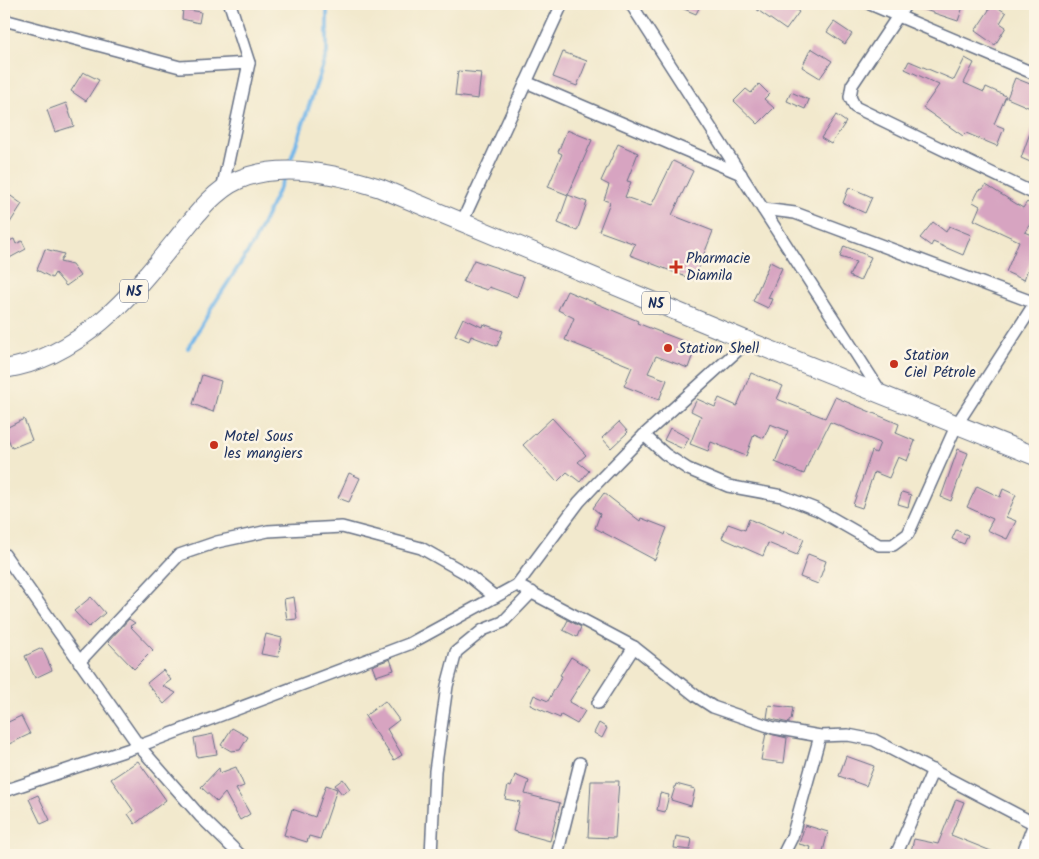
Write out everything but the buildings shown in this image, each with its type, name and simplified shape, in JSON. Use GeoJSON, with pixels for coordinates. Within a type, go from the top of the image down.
{"type":"FeatureCollection","features":[{"type":"Feature","properties":{"kind":"highway","name":"N5"},"geometry":{"type":"LineString","coordinates":[[4,369],[18,367],[61,351],[99,322],[137,289],[189,225],[222,190],[239,180],[272,172],[304,171],[342,176],[380,188],[748,341],[1035,456]]}},
{"type":"Feature","properties":{"kind":"street"},"geometry":{"type":"LineString","coordinates":[[222,190],[249,63],[230,4]]}},
{"type":"Feature","properties":{"kind":"street"},"geometry":{"type":"LineString","coordinates":[[462,222],[562,4]]}},
{"type":"Feature","properties":{"kind":"street"},"geometry":{"type":"LineString","coordinates":[[631,4],[882,394]]}},
{"type":"Feature","properties":{"kind":"street"},"geometry":{"type":"LineString","coordinates":[[870,4],[1035,74]]}},
{"type":"Feature","properties":{"kind":"street"},"geometry":{"type":"LineString","coordinates":[[906,4],[852,85],[850,97],[855,107],[1035,194]]}},
{"type":"Feature","properties":{"kind":"street"},"geometry":{"type":"LineString","coordinates":[[4,20],[180,67],[249,63]]}},
{"type":"Feature","properties":{"kind":"street"},"geometry":{"type":"LineString","coordinates":[[526,82],[741,174]]}},
{"type":"Feature","properties":{"kind":"street"},"geometry":{"type":"LineString","coordinates":[[644,436],[665,454],[704,476],[728,486],[782,496],[818,510],[879,545],[892,545],[908,534],[957,424],[1035,303],[795,213],[763,209]]}},
{"type":"Feature","properties":{"kind":"street"},"geometry":{"type":"LineString","coordinates":[[4,791],[139,746],[409,644],[517,585],[579,502],[644,436],[748,341]]}},
{"type":"Feature","properties":{"kind":"street"},"geometry":{"type":"LineString","coordinates":[[80,662],[179,555],[218,542],[268,531],[342,527],[421,548],[466,574],[495,597]]}},
{"type":"Feature","properties":{"kind":"street"},"geometry":{"type":"LineString","coordinates":[[4,554],[139,746],[200,816],[240,855]]}},
{"type":"Feature","properties":{"kind":"street"},"geometry":{"type":"LineString","coordinates":[[517,585],[634,647],[696,696],[713,707],[774,728],[820,736],[848,735],[874,740],[1035,823],[1022,855]]}},
{"type":"Feature","properties":{"kind":"street"},"geometry":{"type":"LineString","coordinates":[[432,855],[435,771],[446,686],[456,652],[483,630],[503,622],[532,592]]}},
{"type":"Feature","properties":{"kind":"street"},"geometry":{"type":"LineString","coordinates":[[598,704],[634,647]]}},
{"type":"Feature","properties":{"kind":"street"},"geometry":{"type":"LineString","coordinates":[[783,855],[792,837],[820,736]]}},
{"type":"Feature","properties":{"kind":"street"},"geometry":{"type":"LineString","coordinates":[[557,855],[580,763]]}},
{"type":"Feature","properties":{"kind":"street"},"geometry":{"type":"LineString","coordinates":[[896,855],[933,770]]}},
{"type":"Feature","properties":{"kind":"waterway"},"geometry":{"type":"LineString","coordinates":[[289,165],[327,53],[327,4]]}},
{"type":"Feature","properties":{"kind":"waterway"},"geometry":{"type":"LineString","coordinates":[[188,348],[253,244],[285,176]]}},
{"type":"Feature","properties":{"kind":"place","name":"Pharmacie Diamila"},"geometry":{"type":"Point","coordinates":[676,267]}},
{"type":"Feature","properties":{"kind":"place","name":"Station Shell"},"geometry":{"type":"Point","coordinates":[668,348]}},
{"type":"Feature","properties":{"kind":"place","name":"Station Ciel Pétrole"},"geometry":{"type":"Point","coordinates":[894,364]}},
{"type":"Feature","properties":{"kind":"place","name":"Motel Sous les mangiers"},"geometry":{"type":"Point","coordinates":[214,445]}}]}
